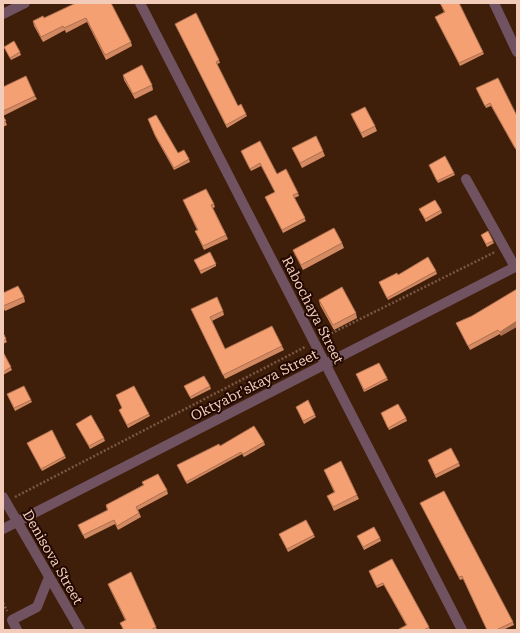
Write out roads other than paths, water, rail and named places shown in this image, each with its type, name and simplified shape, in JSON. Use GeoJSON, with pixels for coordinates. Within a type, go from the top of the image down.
{"type":"FeatureCollection","features":[{"type":"Feature","properties":{"kind":"street"},"geometry":{"type":"LineString","coordinates":[[3,14],[25,3]]}},
{"type":"Feature","properties":{"kind":"street","name":"Rabochaya Street"},"geometry":{"type":"LineString","coordinates":[[140,3],[462,630]]}},
{"type":"Feature","properties":{"kind":"street"},"geometry":{"type":"LineString","coordinates":[[494,3],[517,52]]}},
{"type":"Feature","properties":{"kind":"street"},"geometry":{"type":"LineString","coordinates":[[466,179],[516,267]]}},
{"type":"Feature","properties":{"kind":"street","name":"Oktyabr'skaya Street"},"geometry":{"type":"LineString","coordinates":[[3,529],[516,267]]}},
{"type":"Feature","properties":{"kind":"street","name":"Denisova Street"},"geometry":{"type":"LineString","coordinates":[[4,500],[80,630]]}},
{"type":"Feature","properties":{"kind":"street"},"geometry":{"type":"LineString","coordinates":[[17,630],[12,620],[37,607],[49,577]]}}]}
